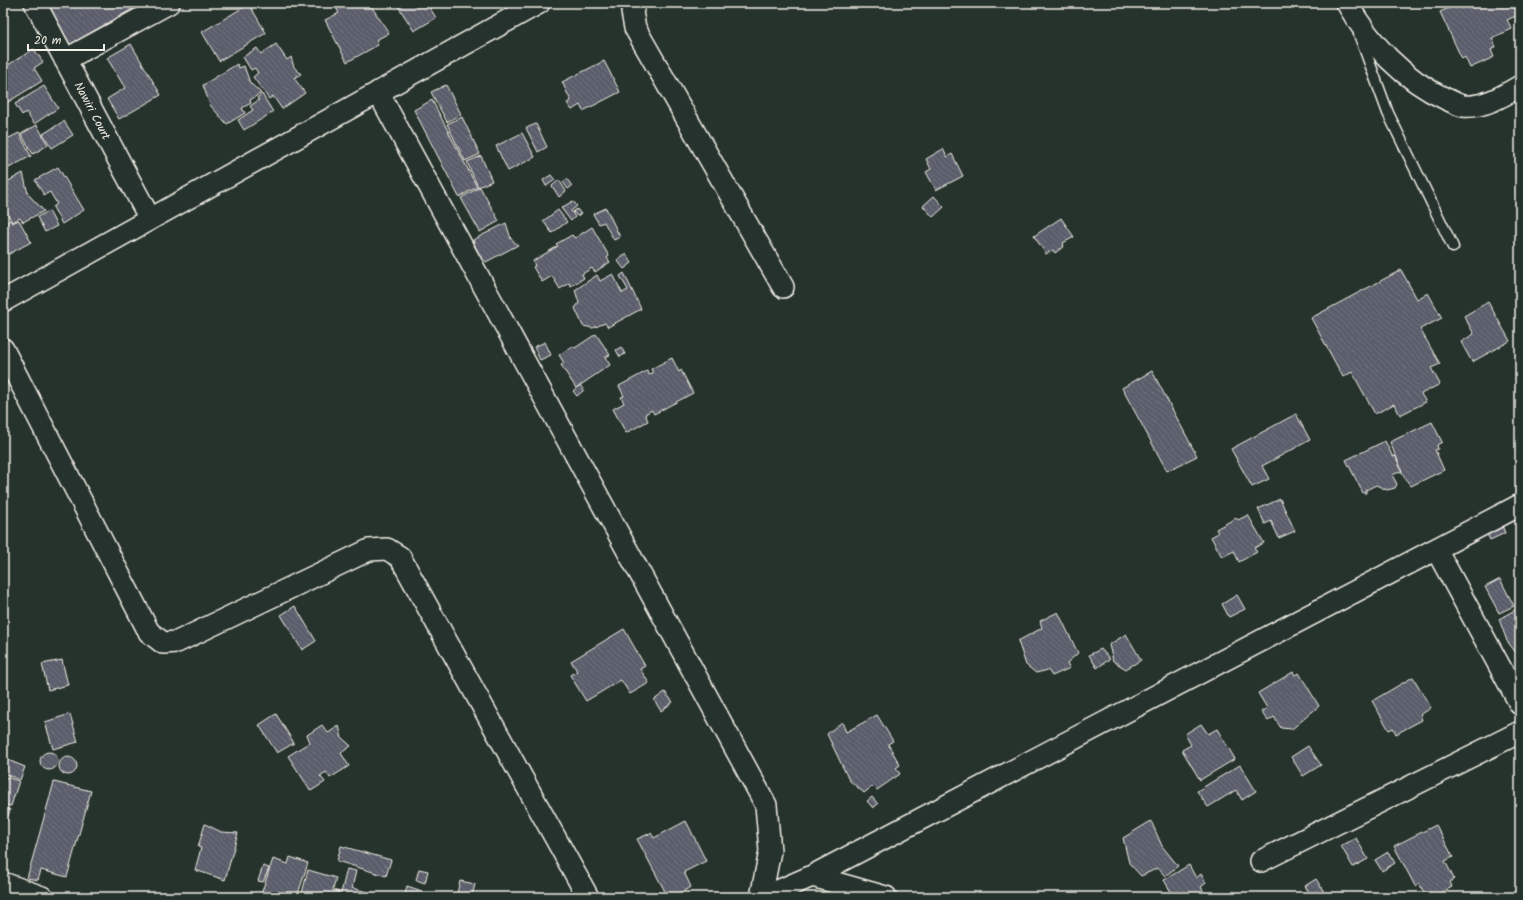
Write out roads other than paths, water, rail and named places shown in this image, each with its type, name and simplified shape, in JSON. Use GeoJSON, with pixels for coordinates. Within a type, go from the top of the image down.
{"type":"FeatureCollection","features":[{"type":"Feature","properties":{"kind":"street","name":"Nawiri Court"},"geometry":{"type":"LineString","coordinates":[[35,3],[150,219]]}},
{"type":"Feature","properties":{"kind":"street"},"geometry":{"type":"LineString","coordinates":[[65,60],[169,3]]}},
{"type":"Feature","properties":{"kind":"street"},"geometry":{"type":"LineString","coordinates":[[3,300],[539,3]]}},
{"type":"Feature","properties":{"kind":"street"},"geometry":{"type":"LineString","coordinates":[[635,3],[632,12],[635,28],[783,287]]}},
{"type":"Feature","properties":{"kind":"street"},"geometry":{"type":"LineString","coordinates":[[1350,9],[1381,50],[1406,76],[1436,94],[1462,106],[1480,105],[1520,86]]}},
{"type":"Feature","properties":{"kind":"street"},"geometry":{"type":"LineString","coordinates":[[378,92],[766,805],[770,851],[761,897]]}},
{"type":"Feature","properties":{"kind":"street"},"geometry":{"type":"LineString","coordinates":[[3,349],[149,632],[163,643],[177,642],[369,550],[387,549],[400,557],[588,897]]}},
{"type":"Feature","properties":{"kind":"street"},"geometry":{"type":"LineString","coordinates":[[764,897],[812,876],[1520,505]]}},
{"type":"Feature","properties":{"kind":"street"},"geometry":{"type":"LineString","coordinates":[[1436,549],[1520,704]]}},
{"type":"Feature","properties":{"kind":"street"},"geometry":{"type":"LineString","coordinates":[[1261,861],[1520,732]]}},
{"type":"Feature","properties":{"kind":"street"},"geometry":{"type":"LineString","coordinates":[[812,876],[886,897]]}},
{"type":"Feature","properties":{"kind":"street"},"geometry":{"type":"LineString","coordinates":[[3,883],[42,897]]}},
{"type":"Feature","properties":{"kind":"lane"},"geometry":{"type":"LineString","coordinates":[[1350,9],[1388,113],[1453,247]]}}]}
